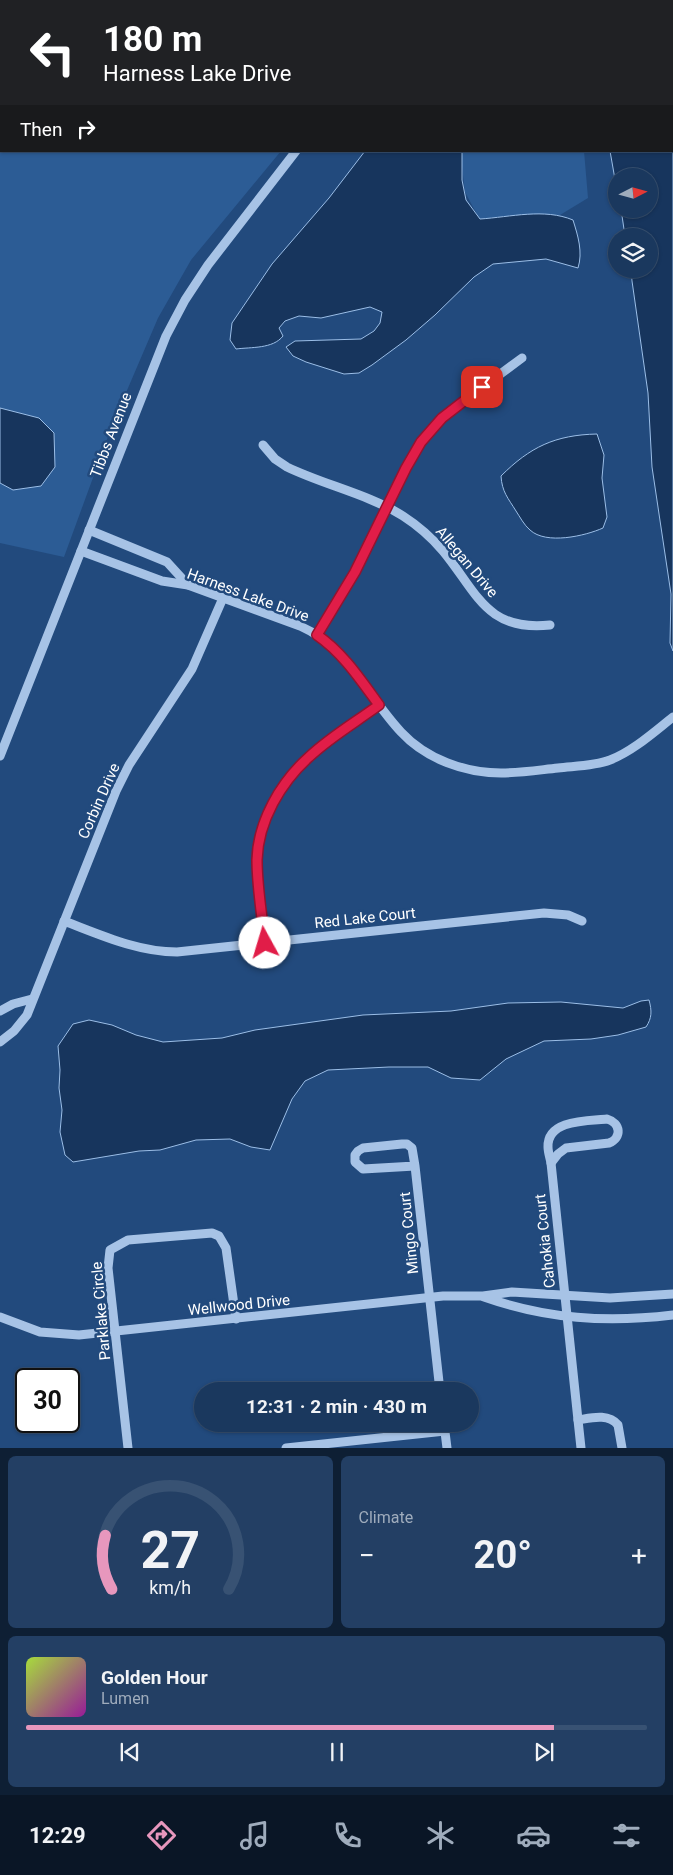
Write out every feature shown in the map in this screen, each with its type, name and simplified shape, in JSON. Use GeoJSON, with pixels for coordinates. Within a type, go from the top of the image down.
{"type":"FeatureCollection","features":[{"type":"Feature","properties":{"kind":"street","name":"Tibbs Avenue"},"geometry":{"type":"LineString","coordinates":[[0,756],[155,361],[177,314],[208,265],[295,152]]}},
{"type":"Feature","properties":{"kind":"street"},"geometry":{"type":"LineString","coordinates":[[317,635],[355,572],[413,453],[432,429],[456,406],[522,358]]}},
{"type":"Feature","properties":{"kind":"street","name":"Allegan Drive"},"geometry":{"type":"LineString","coordinates":[[263,446],[275,459],[287,467],[387,507],[405,518],[432,539],[477,598],[502,619],[527,626],[550,625]]}},
{"type":"Feature","properties":{"kind":"street"},"geometry":{"type":"LineString","coordinates":[[89,530],[166,562],[188,585]]}},
{"type":"Feature","properties":{"kind":"street","name":"Harness Lake Drive"},"geometry":{"type":"LineString","coordinates":[[81,551],[162,581],[188,585],[300,626],[317,635],[331,645],[347,661],[402,733],[428,753],[445,762],[464,768],[496,773],[604,762],[623,754],[673,717]]}},
{"type":"Feature","properties":{"kind":"street","name":"Corbin Drive"},"geometry":{"type":"LineString","coordinates":[[0,1042],[16,1029],[26,1015],[116,791],[129,765],[192,669],[223,598]]}},
{"type":"Feature","properties":{"kind":"street"},"geometry":{"type":"LineString","coordinates":[[265,943],[257,860],[260,835],[271,809],[290,778],[307,758],[379,705]]}},
{"type":"Feature","properties":{"kind":"street","name":"Red Lake Court"},"geometry":{"type":"LineString","coordinates":[[64,921],[131,945],[157,951],[185,952],[544,913],[568,915],[582,921]]}},
{"type":"Feature","properties":{"kind":"street"},"geometry":{"type":"LineString","coordinates":[[0,1011],[13,1004],[32,999]]}},
{"type":"Feature","properties":{"kind":"street","name":"Cahokia Court"},"geometry":{"type":"LineString","coordinates":[[551,1163],[566,1148],[611,1142],[618,1135],[619,1129],[615,1122],[608,1120],[562,1126],[552,1135],[548,1144],[581,1448]]}},
{"type":"Feature","properties":{"kind":"street","name":"Mingo Court"},"geometry":{"type":"LineString","coordinates":[[415,1166],[364,1170],[355,1162],[355,1155],[358,1150],[363,1148],[407,1144],[413,1151],[415,1166],[430,1298],[439,1382]]}},
{"type":"Feature","properties":{"kind":"street","name":"Parklake Circle"},"geometry":{"type":"LineString","coordinates":[[128,1448],[108,1268],[110,1250],[128,1240],[212,1233],[219,1236],[226,1248],[236,1319]]}},
{"type":"Feature","properties":{"kind":"street","name":"Wellwood Drive"},"geometry":{"type":"LineString","coordinates":[[0,1317],[30,1329],[52,1334],[78,1335],[430,1298],[483,1296],[512,1292],[610,1298],[673,1294]]}},
{"type":"Feature","properties":{"kind":"street","name":"Wellwood Drive"},"geometry":{"type":"LineString","coordinates":[[483,1296],[510,1306],[584,1319],[620,1320],[673,1315]]}},
{"type":"Feature","properties":{"kind":"street"},"geometry":{"type":"LineString","coordinates":[[578,1420],[605,1417],[614,1420],[620,1429],[622,1448]]}},
{"type":"Feature","properties":{"kind":"street"},"geometry":{"type":"LineString","coordinates":[[286,1448],[407,1432]]}},
{"type":"Feature","properties":{"kind":"street"},"geometry":{"type":"LineString","coordinates":[[445,1432],[447,1448]]}},
{"type":"Feature","properties":{"kind":"shaded area"},"geometry":{"type":"Polygon","coordinates":[[[0,152],[280,152],[191,260],[158,318],[113,423],[64,557],[0,543],[0,152]]]}},
{"type":"Feature","properties":{"kind":"shaded area"},"geometry":{"type":"Polygon","coordinates":[[[364,152],[462,152],[462,180],[466,200],[480,219],[515,215],[551,214],[573,220],[580,250],[578,268],[546,259],[493,264],[474,277],[406,340],[359,373],[344,374],[306,362],[293,356],[286,347],[295,341],[361,339],[374,331],[380,323],[382,312],[370,307],[321,318],[299,316],[285,321],[279,328],[283,336],[274,343],[261,347],[236,349],[230,340],[232,323],[272,264],[329,198],[364,152]]]}},
{"type":"Feature","properties":{"kind":"shaded area"},"geometry":{"type":"Polygon","coordinates":[[[462,152],[584,152],[588,198],[560,215],[506,216],[480,220],[465,192],[462,152]]]}},
{"type":"Feature","properties":{"kind":"shaded area"},"geometry":{"type":"Polygon","coordinates":[[[610,152],[673,152],[673,651],[670,643],[671,594],[652,467],[648,393],[632,278],[658,278],[658,228],[624,228],[622,218],[658,218],[658,168],[613,168],[610,152]]]}},
{"type":"Feature","properties":{"kind":"shaded area"},"geometry":{"type":"Polygon","coordinates":[[[0,408],[39,418],[54,433],[55,467],[41,486],[13,490],[0,483],[0,408]]]}},
{"type":"Feature","properties":{"kind":"shaded area"},"geometry":{"type":"Polygon","coordinates":[[[597,434],[604,455],[602,478],[607,517],[603,528],[566,538],[537,535],[526,526],[508,498],[504,491],[501,476],[522,457],[544,444],[568,437],[597,434]]]}},
{"type":"Feature","properties":{"kind":"shaded area"},"geometry":{"type":"Polygon","coordinates":[[[649,1000],[651,1014],[646,1027],[618,1035],[591,1039],[544,1041],[506,1059],[480,1080],[451,1078],[428,1067],[328,1070],[305,1081],[292,1099],[270,1150],[251,1147],[230,1139],[196,1140],[160,1150],[139,1151],[73,1162],[65,1155],[60,1132],[62,1110],[59,1088],[58,1046],[73,1024],[89,1020],[112,1025],[136,1035],[163,1042],[222,1038],[255,1030],[363,1015],[451,1011],[508,1003],[561,1002],[623,1008],[649,1000]]]}},
{"type":"Feature","properties":{"kind":"route"},"geometry":{"type":"LineString","coordinates":[[265,943],[257,860],[260,835],[275,800],[307,758],[379,705],[347,661],[331,645],[317,635],[355,572],[413,453],[442,418],[482,387]]}}]}
